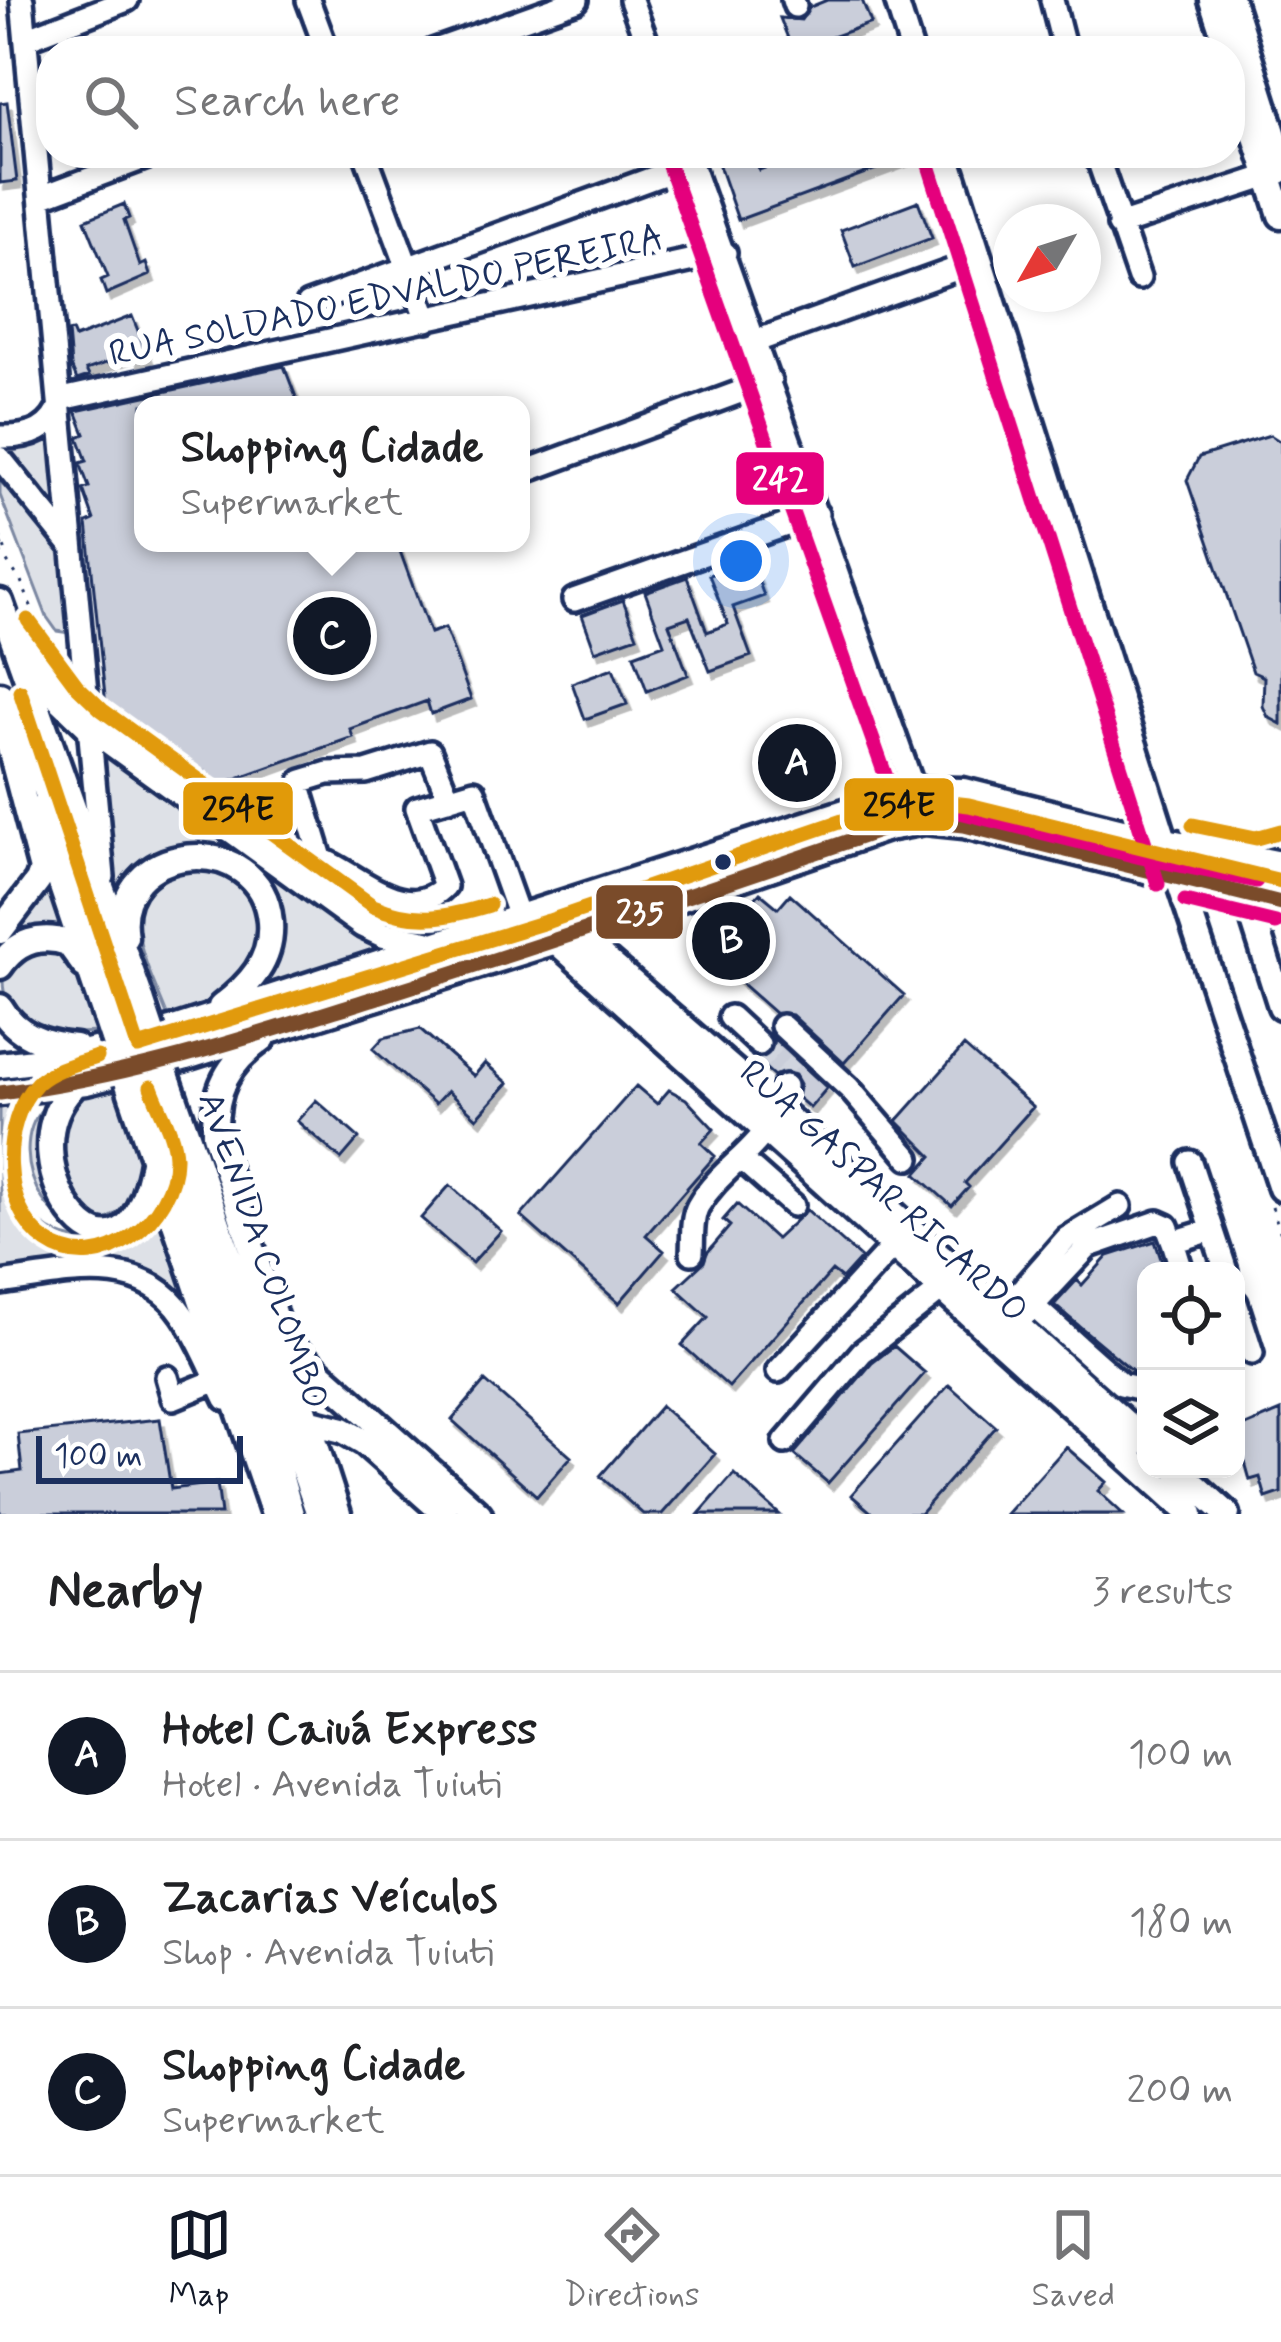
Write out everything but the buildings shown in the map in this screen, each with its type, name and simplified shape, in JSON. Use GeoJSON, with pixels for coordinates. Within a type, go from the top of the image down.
{"type":"FeatureCollection","features":[{"type":"Feature","properties":{"kind":"main road"},"geometry":{"type":"LineString","coordinates":[[1226,2],[1228,36]]}},
{"type":"Feature","properties":{"kind":"main road"},"geometry":{"type":"LineString","coordinates":[[1226,2],[1236,36]]}},
{"type":"Feature","properties":{"kind":"main road"},"geometry":{"type":"LineString","coordinates":[[1245,64],[1277,168],[1281,215]]}},
{"type":"Feature","properties":{"kind":"main road"},"geometry":{"type":"LineString","coordinates":[[1245,91],[1277,168]]}},
{"type":"Feature","properties":{"kind":"main road","name":"AVENIDA COLOMBO"},"geometry":{"type":"LineString","coordinates":[[0,602],[131,969],[124,1010]]}},
{"type":"Feature","properties":{"kind":"main road"},"geometry":{"type":"LineString","coordinates":[[11,632],[61,700],[88,726],[362,925],[384,935],[435,944]]}},
{"type":"Feature","properties":{"kind":"main road"},"geometry":{"type":"LineString","coordinates":[[0,699],[11,762],[42,870],[0,932]]}},
{"type":"Feature","properties":{"kind":"main road","name":"AVENIDA COLOMBO"},"geometry":{"type":"LineString","coordinates":[[0,699],[93,981],[124,1010],[151,1089],[249,1309],[319,1514]]}},
{"type":"Feature","properties":{"kind":"main road","name":"AVENIDA COLOMBO"},"geometry":{"type":"LineString","coordinates":[[0,699],[45,787],[259,1401],[291,1514]]}},
{"type":"Feature","properties":{"kind":"main road"},"geometry":{"type":"LineString","coordinates":[[0,1065],[101,1049],[174,1029],[913,790],[963,791],[1174,843],[1274,859]]}},
{"type":"Feature","properties":{"kind":"main road"},"geometry":{"type":"LineString","coordinates":[[1054,848],[1056,814]]}},
{"type":"Feature","properties":{"kind":"main road"},"geometry":{"type":"LineString","coordinates":[[0,1094],[86,1082],[183,1058],[566,937],[887,828],[925,821],[964,825],[1281,903]]}},
{"type":"Feature","properties":{"kind":"main road"},"geometry":{"type":"LineString","coordinates":[[1174,843],[1281,1188]]}},
{"type":"Feature","properties":{"kind":"main road"},"geometry":{"type":"LineString","coordinates":[[1225,853],[1281,1006]]}},
{"type":"Feature","properties":{"kind":"main road"},"geometry":{"type":"LineString","coordinates":[[131,969],[123,926],[125,908],[132,890],[163,864],[179,858],[219,859],[251,878],[264,895],[271,936],[256,975],[221,1007],[174,1029]]}},
{"type":"Feature","properties":{"kind":"main road","name":"RUA GASPAR RICARDO"},"geometry":{"type":"LineString","coordinates":[[543,910],[604,971],[777,1109],[901,1238],[1136,1444],[1191,1514]]}},
{"type":"Feature","properties":{"kind":"main road"},"geometry":{"type":"LineString","coordinates":[[0,966],[30,941],[54,939],[68,944],[93,981]]}},
{"type":"Feature","properties":{"kind":"main road"},"geometry":{"type":"LineString","coordinates":[[0,1007],[15,1027],[34,1039],[101,1049]]}},
{"type":"Feature","properties":{"kind":"main road"},"geometry":{"type":"LineString","coordinates":[[275,1029],[230,1066],[215,1112],[223,1162],[338,1514]]}},
{"type":"Feature","properties":{"kind":"main road"},"geometry":{"type":"LineString","coordinates":[[86,1082],[53,1097],[19,1129],[11,1161],[13,1180],[33,1215],[62,1232],[97,1233],[119,1222],[139,1202],[150,1179],[154,1154]]}},
{"type":"Feature","properties":{"kind":"main road","name":"AVENIDA COLOMBO"},"geometry":{"type":"LineString","coordinates":[[151,1089],[154,1154],[274,1514]]}},
{"type":"Feature","properties":{"kind":"main road","name":"RUA GASPAR RICARDO"},"geometry":{"type":"LineString","coordinates":[[951,1282],[1016,1314],[1088,1405]]}},
{"type":"Feature","properties":{"kind":"main road"},"geometry":{"type":"LineString","coordinates":[[249,1309],[445,1514]]}},
{"type":"Feature","properties":{"kind":"main road"},"geometry":{"type":"LineString","coordinates":[[259,1401],[308,1422],[371,1433],[479,1514]]}},
{"type":"Feature","properties":{"kind":"main road"},"geometry":{"type":"LineString","coordinates":[[1187,1478],[1227,1514]]}},
{"type":"Feature","properties":{"kind":"street"},"geometry":{"type":"LineString","coordinates":[[22,0],[36,144]]}},
{"type":"Feature","properties":{"kind":"street"},"geometry":{"type":"LineString","coordinates":[[26,39],[127,0]]}},
{"type":"Feature","properties":{"kind":"street"},"geometry":{"type":"LineString","coordinates":[[308,0],[321,36]]}},
{"type":"Feature","properties":{"kind":"street"},"geometry":{"type":"LineString","coordinates":[[476,36],[577,0]]}},
{"type":"Feature","properties":{"kind":"street"},"geometry":{"type":"LineString","coordinates":[[631,0],[644,36]]}},
{"type":"Feature","properties":{"kind":"street"},"geometry":{"type":"LineString","coordinates":[[896,0],[907,36]]}},
{"type":"Feature","properties":{"kind":"street"},"geometry":{"type":"LineString","coordinates":[[1052,0],[1061,36]]}},
{"type":"Feature","properties":{"kind":"street"},"geometry":{"type":"LineString","coordinates":[[38,168],[105,896]]}},
{"type":"Feature","properties":{"kind":"street"},"geometry":{"type":"LineString","coordinates":[[41,197],[118,168]]}},
{"type":"Feature","properties":{"kind":"street"},"geometry":{"type":"LineString","coordinates":[[371,168],[427,320]]}},
{"type":"Feature","properties":{"kind":"street"},"geometry":{"type":"LineString","coordinates":[[308,304],[666,168]]}},
{"type":"Feature","properties":{"kind":"street"},"geometry":{"type":"LineString","coordinates":[[692,168],[925,821]]}},
{"type":"Feature","properties":{"kind":"street"},"geometry":{"type":"LineString","coordinates":[[951,168],[1174,843]]}},
{"type":"Feature","properties":{"kind":"street"},"geometry":{"type":"LineString","coordinates":[[1101,168],[1139,278]]}},
{"type":"Feature","properties":{"kind":"street"},"geometry":{"type":"LineString","coordinates":[[1119,225],[1277,168]]}},
{"type":"Feature","properties":{"kind":"street","name":"RUA SOLDADO EDVALDO PEREIRA"},"geometry":{"type":"LineString","coordinates":[[62,399],[725,254]]}},
{"type":"Feature","properties":{"kind":"street"},"geometry":{"type":"LineString","coordinates":[[756,341],[982,260]]}},
{"type":"Feature","properties":{"kind":"street"},"geometry":{"type":"LineString","coordinates":[[530,470],[770,381]]}},
{"type":"Feature","properties":{"kind":"street"},"geometry":{"type":"LineString","coordinates":[[0,437],[41,430],[57,414],[62,399]]}},
{"type":"Feature","properties":{"kind":"street"},"geometry":{"type":"LineString","coordinates":[[0,458],[72,547]]}},
{"type":"Feature","properties":{"kind":"street"},"geometry":{"type":"LineString","coordinates":[[574,600],[817,514]]}},
{"type":"Feature","properties":{"kind":"street"},"geometry":{"type":"LineString","coordinates":[[321,858],[300,789],[310,776],[366,772],[430,752],[448,799]]}},
{"type":"Feature","properties":{"kind":"street"},"geometry":{"type":"LineString","coordinates":[[296,878],[308,861],[321,858],[390,897],[430,898],[445,886],[417,808],[474,791],[543,910]]}},
{"type":"Feature","properties":{"kind":"street"},"geometry":{"type":"LineString","coordinates":[[730,1018],[759,1044]]}},
{"type":"Feature","properties":{"kind":"street"},"geometry":{"type":"LineString","coordinates":[[782,1027],[849,1088],[908,1158]]}},
{"type":"Feature","properties":{"kind":"street"},"geometry":{"type":"LineString","coordinates":[[692,1253],[698,1207],[777,1109]]}},
{"type":"Feature","properties":{"kind":"street"},"geometry":{"type":"LineString","coordinates":[[741,1159],[793,1204]]}},
{"type":"Feature","properties":{"kind":"street"},"geometry":{"type":"LineString","coordinates":[[1190,1162],[1223,1262]]}},
{"type":"Feature","properties":{"kind":"street"},"geometry":{"type":"LineString","coordinates":[[1016,1314],[1066,1238],[1120,1206]]}},
{"type":"Feature","properties":{"kind":"street"},"geometry":{"type":"LineString","coordinates":[[1016,1314],[1089,1246],[1158,1222],[1167,1226],[1179,1262]]}},
{"type":"Feature","properties":{"kind":"street"},"geometry":{"type":"LineString","coordinates":[[1173,1243],[1212,1230]]}},
{"type":"Feature","properties":{"kind":"street"},"geometry":{"type":"LineString","coordinates":[[778,1371],[901,1238]]}},
{"type":"Feature","properties":{"kind":"street"},"geometry":{"type":"LineString","coordinates":[[0,1283],[86,1272],[135,1276],[152,1283],[185,1318],[244,1431]]}},
{"type":"Feature","properties":{"kind":"street"},"geometry":{"type":"LineString","coordinates":[[785,1442],[862,1352],[951,1282]]}},
{"type":"Feature","properties":{"kind":"street"},"geometry":{"type":"LineString","coordinates":[[1016,1314],[1120,1384],[1137,1386]]}},
{"type":"Feature","properties":{"kind":"street"},"geometry":{"type":"LineString","coordinates":[[1245,1331],[1252,1353]]}},
{"type":"Feature","properties":{"kind":"street"},"geometry":{"type":"LineString","coordinates":[[167,1377],[173,1398],[217,1380]]}},
{"type":"Feature","properties":{"kind":"path"},"geometry":{"type":"LineString","coordinates":[[238,361],[248,333],[264,320],[308,304]]}},
{"type":"Feature","properties":{"kind":"path"},"geometry":{"type":"LineString","coordinates":[[0,553],[21,581],[41,631],[60,655],[81,654]]}},
{"type":"Feature","properties":{"kind":"shaded area"},"geometry":{"type":"Polygon","coordinates":[[[51,422],[72,547],[0,458],[0,437],[51,422]]]}},
{"type":"Feature","properties":{"kind":"shaded area"},"geometry":{"type":"Polygon","coordinates":[[[0,481],[64,552],[76,634],[57,631],[47,617],[0,495],[0,481]]]}},
{"type":"Feature","properties":{"kind":"shaded area"},"geometry":{"type":"Polygon","coordinates":[[[101,740],[392,947],[255,987],[277,927],[221,850],[190,847],[162,852],[138,867],[118,891],[103,827],[101,740]]]}},
{"type":"Feature","properties":{"kind":"shaded area"},"geometry":{"type":"Polygon","coordinates":[[[194,864],[226,875],[244,888],[264,940],[224,997],[168,1018],[141,945],[138,907],[158,878],[194,864]]]}},
{"type":"Feature","properties":{"kind":"shaded area"},"geometry":{"type":"Polygon","coordinates":[[[50,876],[67,933],[11,938],[0,947],[1,936],[50,876]]]}},
{"type":"Feature","properties":{"kind":"shaded area"},"geometry":{"type":"Polygon","coordinates":[[[44,943],[76,958],[99,1032],[32,1028],[10,1010],[3,972],[44,943]]]}},
{"type":"Feature","properties":{"kind":"shaded area"},"geometry":{"type":"Polygon","coordinates":[[[123,1085],[142,1147],[141,1182],[125,1206],[100,1222],[77,1224],[58,1216],[42,1199],[28,1152],[31,1128],[43,1108],[52,1103],[123,1085]]]}},
{"type":"Feature","properties":{"kind":"shaded area"},"geometry":{"type":"Polygon","coordinates":[[[32,1096],[15,1120],[12,1144],[18,1189],[27,1208],[58,1234],[103,1239],[156,1185],[196,1317],[155,1278],[132,1269],[82,1266],[0,1276],[0,1100],[32,1096]]]}},
{"type":"Feature","properties":{"kind":"tunnel"},"geometry":{"type":"LineString","coordinates":[[759,1044],[792,1073]]}},
{"type":"Feature","properties":{"kind":"transit line","name":"242"},"geometry":{"type":"LineString","coordinates":[[670,168],[893,797]]}},
{"type":"Feature","properties":{"kind":"transit line","name":"242"},"geometry":{"type":"LineString","coordinates":[[930,168],[1158,884]]}},
{"type":"Feature","properties":{"kind":"transit line","name":"254E"},"geometry":{"type":"LineString","coordinates":[[28,620],[77,686],[102,710],[373,906],[431,917],[489,905]]}},
{"type":"Feature","properties":{"kind":"transit line","name":"254E"},"geometry":{"type":"LineString","coordinates":[[20,691],[138,1047],[549,921],[880,808],[925,800],[969,805],[1281,881]]}},
{"type":"Feature","properties":{"kind":"transit line","name":"242"},"geometry":{"type":"LineString","coordinates":[[913,811],[960,812],[1256,881]]}},
{"type":"Feature","properties":{"kind":"transit line","name":"235"},"geometry":{"type":"LineString","coordinates":[[0,1093],[145,1066],[237,1040],[887,828],[925,821],[964,825],[1281,903]]}},
{"type":"Feature","properties":{"kind":"transit line","name":"254E"},"geometry":{"type":"LineString","coordinates":[[1193,825],[1256,838],[1281,831]]}},
{"type":"Feature","properties":{"kind":"transit line","name":"242"},"geometry":{"type":"LineString","coordinates":[[1185,901],[1276,923]]}},
{"type":"Feature","properties":{"kind":"transit line","name":"254E"},"geometry":{"type":"LineString","coordinates":[[97,1057],[43,1078],[25,1099],[16,1120],[10,1165],[13,1188],[20,1209],[47,1242],[68,1252],[112,1248],[132,1236],[163,1201],[175,1157],[151,1087]]}},
{"type":"Feature","properties":{"kind":"place","name":"Shopping Cidade"},"geometry":{"type":"Point","coordinates":[332,636]}},
{"type":"Feature","properties":{"kind":"place","name":"Hotel Caiuá Express"},"geometry":{"type":"Point","coordinates":[797,763]}},
{"type":"Feature","properties":{"kind":"place","name":"Zacarias Veículos"},"geometry":{"type":"Point","coordinates":[731,941]}}]}
